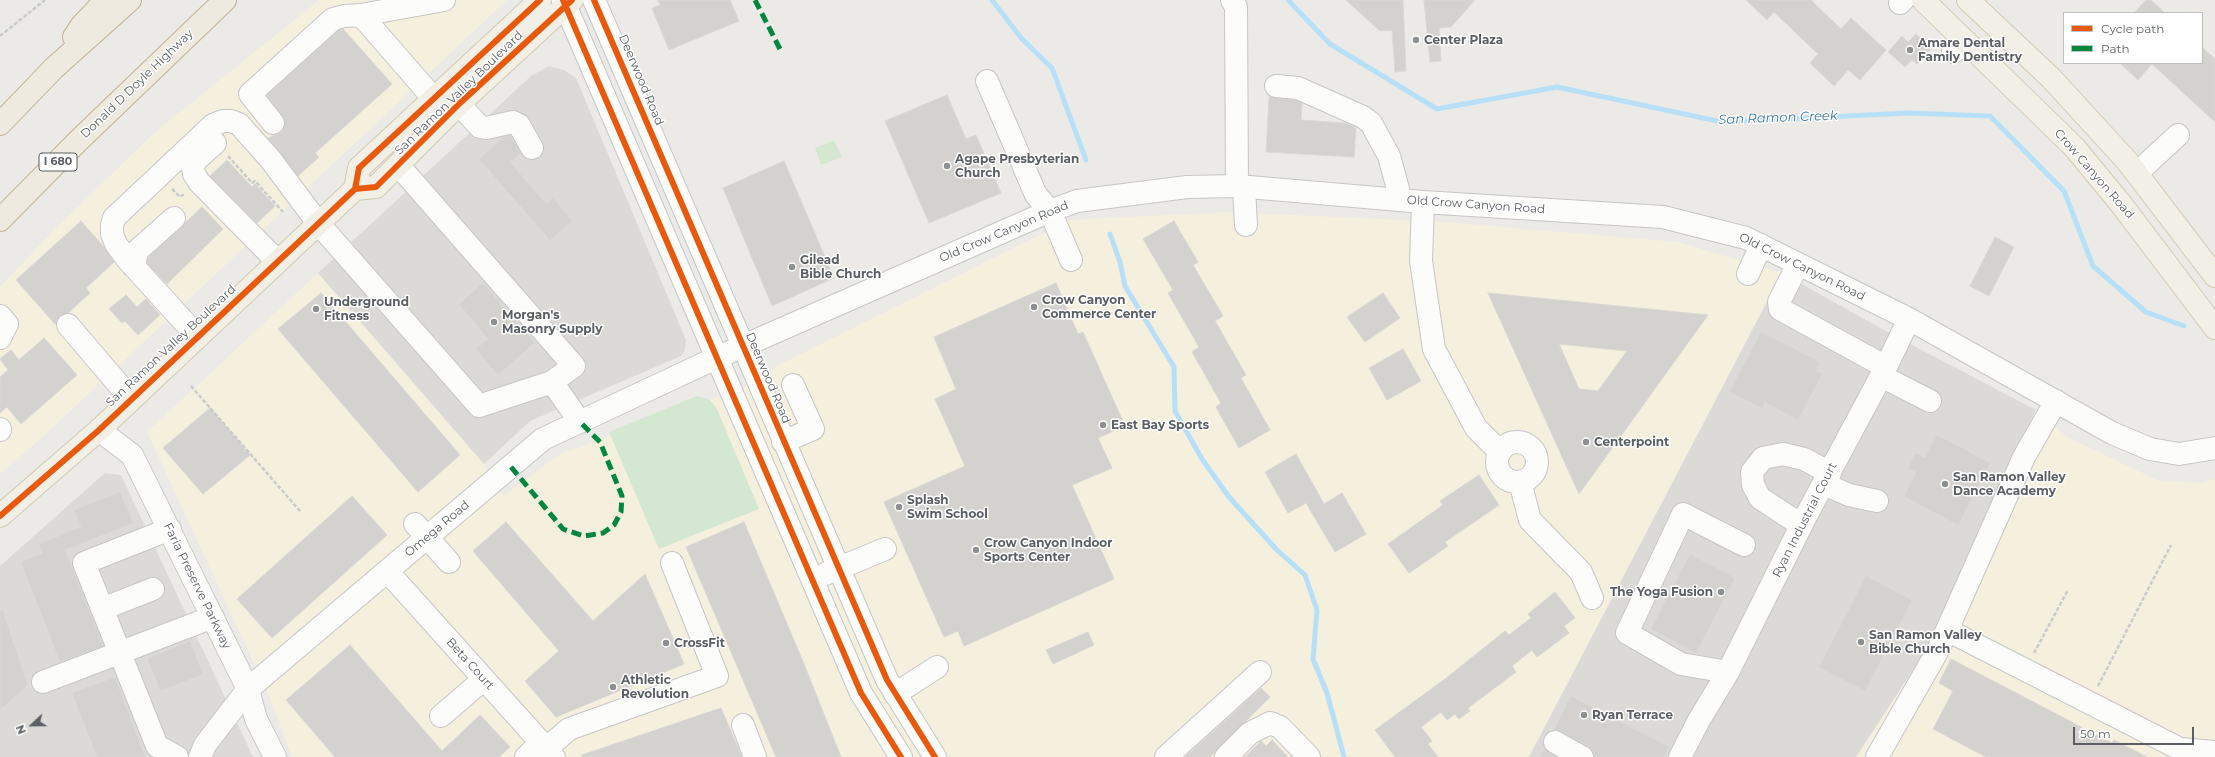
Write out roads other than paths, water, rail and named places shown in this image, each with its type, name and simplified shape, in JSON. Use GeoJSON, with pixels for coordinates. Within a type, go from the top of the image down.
{"type":"FeatureCollection","features":[{"type":"Feature","properties":{"kind":"highway"},"geometry":{"type":"LineString","coordinates":[[54,68],[82,25],[106,0]]}},
{"type":"Feature","properties":{"kind":"highway"},"geometry":{"type":"LineString","coordinates":[[0,124],[54,68],[130,0]]}},
{"type":"Feature","properties":{"kind":"highway","name":"Donald D Doyle Highway"},"geometry":{"type":"LineString","coordinates":[[0,220],[78,141],[225,0]]}},
{"type":"Feature","properties":{"kind":"main road","name":"San Ramon Valley Boulevard"},"geometry":{"type":"LineString","coordinates":[[0,516],[99,430],[355,189],[359,168],[540,0]]}},
{"type":"Feature","properties":{"kind":"main road","name":"Crow Canyon Road"},"geometry":{"type":"LineString","coordinates":[[1923,0],[1960,47],[2074,147],[2121,204],[2215,328]]}},
{"type":"Feature","properties":{"kind":"main road"},"geometry":{"type":"LineString","coordinates":[[1968,0],[2051,78],[2134,169],[2215,276]]}},
{"type":"Feature","properties":{"kind":"main road","name":"San Ramon Valley Boulevard"},"geometry":{"type":"LineString","coordinates":[[355,189],[376,187],[399,166],[459,104],[567,2]]}},
{"type":"Feature","properties":{"kind":"street"},"geometry":{"type":"LineString","coordinates":[[273,123],[250,94],[333,19],[444,0]]}},
{"type":"Feature","properties":{"kind":"street","name":"Deerwood Road"},"geometry":{"type":"LineString","coordinates":[[594,0],[886,680],[935,757]]}},
{"type":"Feature","properties":{"kind":"street"},"geometry":{"type":"LineString","coordinates":[[1232,0],[1236,7],[1241,186],[1246,225]]}},
{"type":"Feature","properties":{"kind":"street"},"geometry":{"type":"LineString","coordinates":[[567,2],[811,580],[861,693],[901,757]]}},
{"type":"Feature","properties":{"kind":"street"},"geometry":{"type":"LineString","coordinates":[[361,15],[434,99]]}},
{"type":"Feature","properties":{"kind":"street"},"geometry":{"type":"LineString","coordinates":[[987,81],[1036,194],[1050,211],[1071,260]]}},
{"type":"Feature","properties":{"kind":"street"},"geometry":{"type":"LineString","coordinates":[[1276,86],[1298,88],[1362,117],[1371,123],[1389,156],[1401,200]]}},
{"type":"Feature","properties":{"kind":"street"},"geometry":{"type":"LineString","coordinates":[[459,104],[480,127],[486,128],[512,122],[519,125],[532,148]]}},
{"type":"Feature","properties":{"kind":"street"},"geometry":{"type":"LineString","coordinates":[[198,336],[133,266],[116,244],[112,234],[114,218],[213,125],[223,121],[239,124],[271,160],[315,226]]}},
{"type":"Feature","properties":{"kind":"street"},"geometry":{"type":"LineString","coordinates":[[2134,169],[2174,131]]}},
{"type":"Feature","properties":{"kind":"street"},"geometry":{"type":"LineString","coordinates":[[277,261],[194,174],[193,168],[195,161],[221,138],[234,134],[241,138],[263,163],[281,191],[315,226],[479,406],[552,382],[574,366],[399,166]]}},
{"type":"Feature","properties":{"kind":"street","name":"Old Crow Canyon Road"},"geometry":{"type":"LineString","coordinates":[[716,358],[1050,211],[1078,202],[1179,188],[1241,186],[1424,202],[1663,217],[1746,238],[1909,319],[2112,433],[2150,449],[2179,454],[2215,448]]}},
{"type":"Feature","properties":{"kind":"street"},"geometry":{"type":"LineString","coordinates":[[1424,202],[1420,261],[1434,349],[1476,428],[1500,452]]}},
{"type":"Feature","properties":{"kind":"street"},"geometry":{"type":"LineString","coordinates":[[133,266],[138,250],[174,218]]}},
{"type":"Feature","properties":{"kind":"street"},"geometry":{"type":"LineString","coordinates":[[1748,274],[1761,245]]}},
{"type":"Feature","properties":{"kind":"street"},"geometry":{"type":"LineString","coordinates":[[1798,264],[1779,302],[1780,309],[1930,401]]}},
{"type":"Feature","properties":{"kind":"street"},"geometry":{"type":"LineString","coordinates":[[0,316],[7,324],[0,338]]}},
{"type":"Feature","properties":{"kind":"street","name":"Ryan Industrial Court"},"geometry":{"type":"LineString","coordinates":[[1680,757],[1699,720],[1728,672],[1801,525],[1884,372],[1909,319]]}},
{"type":"Feature","properties":{"kind":"street"},"geometry":{"type":"LineString","coordinates":[[68,325],[131,399]]}},
{"type":"Feature","properties":{"kind":"street","name":"Omega Road"},"geometry":{"type":"LineString","coordinates":[[200,757],[205,745],[248,689],[387,571],[421,531],[543,439],[716,358]]}},
{"type":"Feature","properties":{"kind":"street"},"geometry":{"type":"LineString","coordinates":[[552,382],[580,422]]}},
{"type":"Feature","properties":{"kind":"street"},"geometry":{"type":"LineString","coordinates":[[784,442],[813,429],[793,384]]}},
{"type":"Feature","properties":{"kind":"street"},"geometry":{"type":"LineString","coordinates":[[1877,757],[1937,652],[2024,457],[2056,401]]}},
{"type":"Feature","properties":{"kind":"street","name":"Faria Preserve Parkway"},"geometry":{"type":"LineString","coordinates":[[99,430],[132,455],[248,689],[256,719],[275,757]]}},
{"type":"Feature","properties":{"kind":"street"},"geometry":{"type":"LineString","coordinates":[[1520,442],[1532,447],[1537,459],[1535,472],[1526,480],[1520,482],[1508,479],[1499,470],[1498,458],[1500,452],[1508,444],[1520,442]]}},
{"type":"Feature","properties":{"kind":"street"},"geometry":{"type":"LineString","coordinates":[[1801,525],[1760,498],[1753,485],[1752,472],[1763,458],[1783,454],[1804,459],[1849,495],[1877,501]]}},
{"type":"Feature","properties":{"kind":"street"},"geometry":{"type":"LineString","coordinates":[[1520,482],[1530,520],[1581,572],[1592,598]]}},
{"type":"Feature","properties":{"kind":"street"},"geometry":{"type":"LineString","coordinates":[[1728,672],[1681,664],[1627,633],[1683,514],[1744,545]]}},
{"type":"Feature","properties":{"kind":"street"},"geometry":{"type":"LineString","coordinates":[[170,529],[84,563],[157,746],[177,757]]}},
{"type":"Feature","properties":{"kind":"street"},"geometry":{"type":"LineString","coordinates":[[421,531],[449,562]]}},
{"type":"Feature","properties":{"kind":"street"},"geometry":{"type":"LineString","coordinates":[[811,580],[884,549]]}},
{"type":"Feature","properties":{"kind":"street"},"geometry":{"type":"LineString","coordinates":[[542,751],[569,729],[717,676],[672,563]]}},
{"type":"Feature","properties":{"kind":"street","name":"Beta Court"},"geometry":{"type":"LineString","coordinates":[[387,571],[484,679],[542,751]]}},
{"type":"Feature","properties":{"kind":"street"},"geometry":{"type":"LineString","coordinates":[[102,609],[153,589]]}},
{"type":"Feature","properties":{"kind":"street"},"geometry":{"type":"LineString","coordinates":[[43,682],[213,617]]}},
{"type":"Feature","properties":{"kind":"street"},"geometry":{"type":"LineString","coordinates":[[1948,630],[2180,749],[2215,752]]}},
{"type":"Feature","properties":{"kind":"street"},"geometry":{"type":"LineString","coordinates":[[895,694],[937,667]]}},
{"type":"Feature","properties":{"kind":"street"},"geometry":{"type":"LineString","coordinates":[[1166,757],[1260,672]]}},
{"type":"Feature","properties":{"kind":"street"},"geometry":{"type":"LineString","coordinates":[[441,716],[484,679]]}},
{"type":"Feature","properties":{"kind":"street"},"geometry":{"type":"LineString","coordinates":[[1226,757],[1250,733],[1270,723],[1280,727],[1309,757]]}},
{"type":"Feature","properties":{"kind":"street"},"geometry":{"type":"LineString","coordinates":[[743,725],[755,757]]}},
{"type":"Feature","properties":{"kind":"street"},"geometry":{"type":"LineString","coordinates":[[1555,742],[1582,757]]}},
{"type":"Feature","properties":{"kind":"waterway"},"geometry":{"type":"LineString","coordinates":[[992,0],[1022,39],[1052,68],[1086,160]]}},
{"type":"Feature","properties":{"kind":"waterway","name":"San Ramon Creek"},"geometry":{"type":"LineString","coordinates":[[1288,0],[1330,44],[1437,109],[1557,87],[1722,122],[1909,113],[1990,116],[2064,191],[2093,266],[2146,312],[2184,326]]}},
{"type":"Feature","properties":{"kind":"waterway"},"geometry":{"type":"LineString","coordinates":[[1110,234],[1120,262],[1125,286],[1174,367],[1175,411],[1202,459],[1229,497],[1276,549],[1305,575],[1317,610],[1313,659],[1327,693],[1344,757]]}},
{"type":"Feature","properties":{"kind":"place","name":"Center Plaza"},"geometry":{"type":"Point","coordinates":[1416,40]}},
{"type":"Feature","properties":{"kind":"place","name":"Amare Dental Family Dentistry"},"geometry":{"type":"Point","coordinates":[1910,50]}},
{"type":"Feature","properties":{"kind":"place","name":"Agape Presbyterian Church"},"geometry":{"type":"Point","coordinates":[947,166]}},
{"type":"Feature","properties":{"kind":"place","name":"Gilead Bible Church"},"geometry":{"type":"Point","coordinates":[792,267]}},
{"type":"Feature","properties":{"kind":"place","name":"Crow Canyon Commerce Center"},"geometry":{"type":"Point","coordinates":[1034,307]}},
{"type":"Feature","properties":{"kind":"place","name":"Underground Fitness"},"geometry":{"type":"Point","coordinates":[316,309]}},
{"type":"Feature","properties":{"kind":"place","name":"Morgan's Masonry Supply"},"geometry":{"type":"Point","coordinates":[494,322]}},
{"type":"Feature","properties":{"kind":"place","name":"East Bay Sports"},"geometry":{"type":"Point","coordinates":[1103,425]}},
{"type":"Feature","properties":{"kind":"place","name":"Centerpoint"},"geometry":{"type":"Point","coordinates":[1586,442]}},
{"type":"Feature","properties":{"kind":"place","name":"San Ramon Valley Dance Academy"},"geometry":{"type":"Point","coordinates":[1945,484]}},
{"type":"Feature","properties":{"kind":"place","name":"Splash Swim School"},"geometry":{"type":"Point","coordinates":[899,507]}},
{"type":"Feature","properties":{"kind":"place","name":"Crow Canyon Indoor Sports Center"},"geometry":{"type":"Point","coordinates":[976,550]}},
{"type":"Feature","properties":{"kind":"place","name":"The Yoga Fusion"},"geometry":{"type":"Point","coordinates":[1721,592]}},
{"type":"Feature","properties":{"kind":"place","name":"San Ramon Valley Bible Church"},"geometry":{"type":"Point","coordinates":[1861,642]}},
{"type":"Feature","properties":{"kind":"place","name":"CrossFit"},"geometry":{"type":"Point","coordinates":[666,643]}},
{"type":"Feature","properties":{"kind":"place","name":"Athletic Revolution"},"geometry":{"type":"Point","coordinates":[613,687]}},
{"type":"Feature","properties":{"kind":"place","name":"Ryan Terrace"},"geometry":{"type":"Point","coordinates":[1584,715]}}]}
